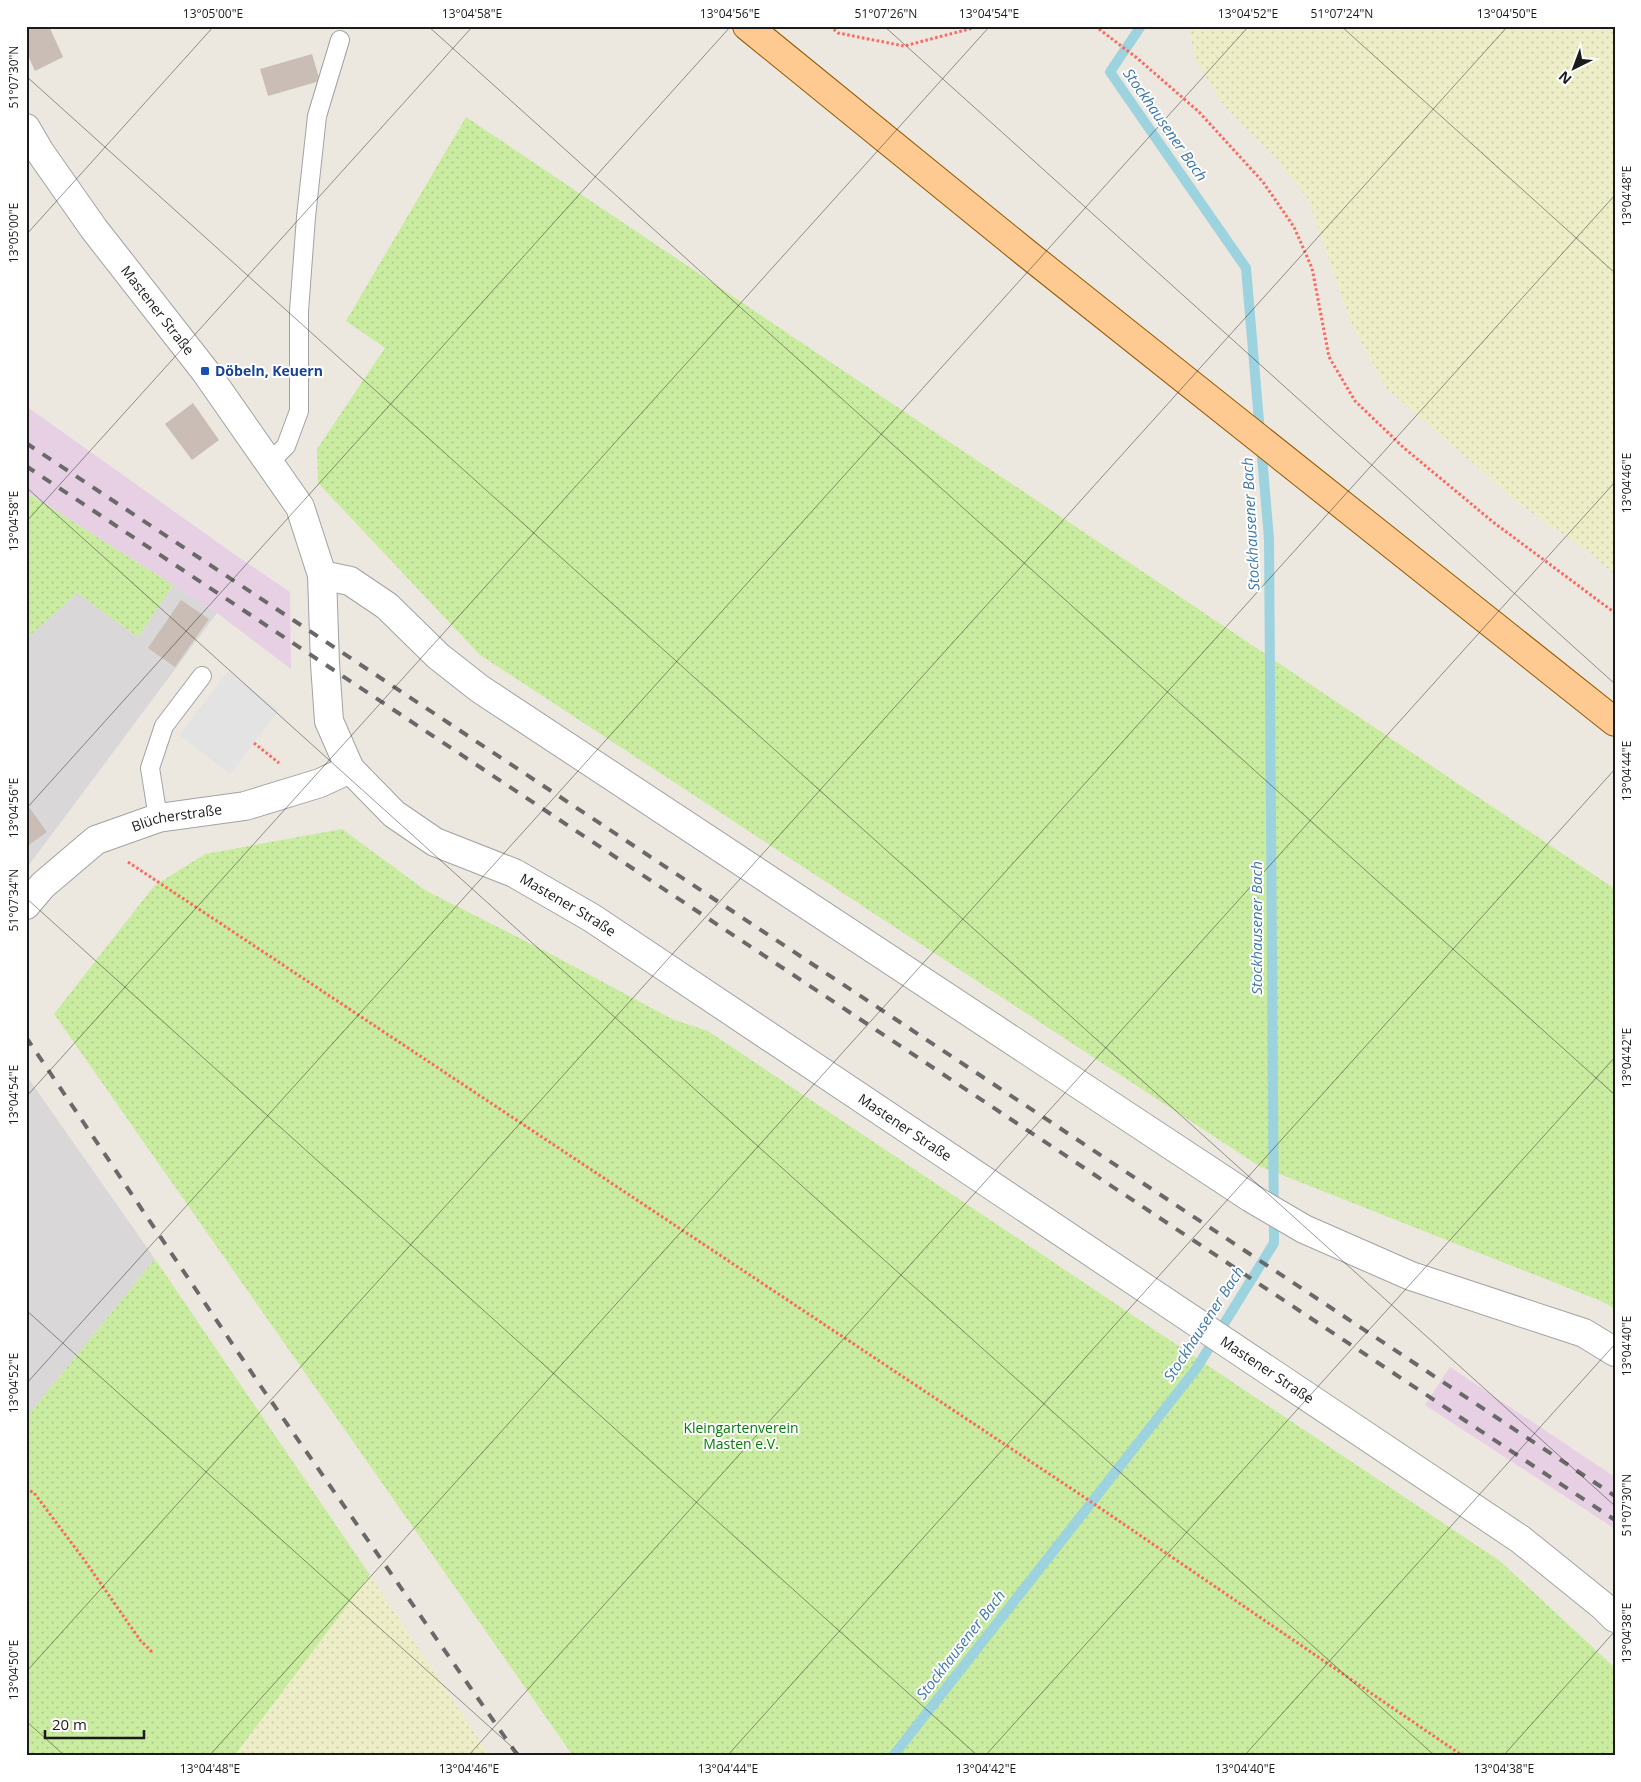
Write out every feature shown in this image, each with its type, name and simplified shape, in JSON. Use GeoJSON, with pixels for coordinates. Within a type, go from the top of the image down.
{"type":"FeatureCollection","features":[{"type":"Feature","properties":{"kind":"main road"},"geometry":{"type":"LineString","coordinates":[[747,26],[1615,722]]}},
{"type":"Feature","properties":{"kind":"street","name":"Mastener Straße"},"geometry":{"type":"LineString","coordinates":[[26,128],[40,152],[94,229],[205,371],[300,507],[322,575],[329,721],[350,769],[394,814],[435,842],[514,873],[592,918],[1520,1538],[1615,1618]]}},
{"type":"Feature","properties":{"kind":"street"},"geometry":{"type":"LineString","coordinates":[[322,575],[350,581],[387,606],[438,656],[480,689],[1251,1198],[1304,1229],[1412,1276],[1584,1333],[1615,1352]]}},
{"type":"Feature","properties":{"kind":"street","name":"Blücherstraße"},"geometry":{"type":"LineString","coordinates":[[26,905],[43,885],[96,840],[158,818],[244,806],[320,783],[350,769]]}},
{"type":"Feature","properties":{"kind":"lane"},"geometry":{"type":"LineString","coordinates":[[270,462],[286,446],[299,411],[299,312],[317,116],[340,40]]}},
{"type":"Feature","properties":{"kind":"lane"},"geometry":{"type":"LineString","coordinates":[[158,818],[150,768],[164,726],[202,676]]}},
{"type":"Feature","properties":{"kind":"path"},"geometry":{"type":"LineString","coordinates":[[830,26],[838,33],[904,46],[981,26]]}},
{"type":"Feature","properties":{"kind":"path"},"geometry":{"type":"LineString","coordinates":[[1095,26],[1137,58],[1199,112],[1263,182],[1294,227],[1312,268],[1329,357],[1355,401],[1404,448],[1493,522],[1615,613]]}},
{"type":"Feature","properties":{"kind":"path"},"geometry":{"type":"LineString","coordinates":[[96,840],[1102,1509],[1463,1756]]}},
{"type":"Feature","properties":{"kind":"path"},"geometry":{"type":"LineString","coordinates":[[26,1488],[34,1493],[85,1561],[140,1640],[153,1653]]}},
{"type":"Feature","properties":{"kind":"shaded area"},"geometry":{"type":"Polygon","coordinates":[[[26,406],[290,592],[291,669],[217,613],[26,492],[26,406]]]}},
{"type":"Feature","properties":{"kind":"shaded area"},"geometry":{"type":"Polygon","coordinates":[[[173,585],[217,613],[26,869],[26,639],[77,593],[138,637],[173,585]]]}},
{"type":"Feature","properties":{"kind":"shaded area"},"geometry":{"type":"Polygon","coordinates":[[[228,671],[279,710],[230,774],[179,735],[228,671]]]}},
{"type":"Feature","properties":{"kind":"shaded area"},"geometry":{"type":"Polygon","coordinates":[[[26,1075],[155,1259],[26,1418],[26,1075]]]}},
{"type":"Feature","properties":{"kind":"shaded area"},"geometry":{"type":"Polygon","coordinates":[[[1450,1367],[1615,1477],[1615,1529],[1425,1405],[1450,1367]]]}},
{"type":"Feature","properties":{"kind":"green space"},"geometry":{"type":"Polygon","coordinates":[[[1189,26],[1615,26],[1615,575],[1591,554],[1521,505],[1386,388],[1351,323],[1308,199],[1277,159],[1224,106],[1195,59],[1189,26]]]}},
{"type":"Feature","properties":{"kind":"green space"},"geometry":{"type":"Polygon","coordinates":[[[466,117],[1615,889],[1615,1309],[1601,1301],[1259,1166],[480,655],[318,483],[317,449],[385,348],[346,321],[466,117]]]}},
{"type":"Feature","properties":{"kind":"green space"},"geometry":{"type":"Polygon","coordinates":[[[26,492],[173,585],[138,637],[77,593],[26,639],[26,492]]]}},
{"type":"Feature","properties":{"kind":"green space","name":"Kleingartenverein Masten e.V."},"geometry":{"type":"Polygon","coordinates":[[[342,829],[425,890],[547,952],[672,1019],[708,1031],[1500,1561],[1615,1668],[1615,1756],[573,1756],[54,1014],[154,886],[205,854],[342,829]]]}},
{"type":"Feature","properties":{"kind":"green space"},"geometry":{"type":"Polygon","coordinates":[[[155,1259],[370,1575],[234,1756],[26,1756],[26,1418],[155,1259]]]}},
{"type":"Feature","properties":{"kind":"green space"},"geometry":{"type":"Polygon","coordinates":[[[370,1575],[490,1756],[234,1756],[370,1575]]]}},
{"type":"Feature","properties":{"kind":"building"},"geometry":{"type":"Polygon","coordinates":[[[26,26],[49,26],[63,57],[35,71],[26,51],[26,26]]]}},
{"type":"Feature","properties":{"kind":"building"},"geometry":{"type":"Polygon","coordinates":[[[312,54],[320,81],[268,96],[260,69],[312,54]]]}},
{"type":"Feature","properties":{"kind":"building"},"geometry":{"type":"Polygon","coordinates":[[[193,403],[219,440],[192,460],[165,424],[193,403]]]}},
{"type":"Feature","properties":{"kind":"building"},"geometry":{"type":"Polygon","coordinates":[[[181,600],[209,619],[175,667],[148,648],[181,600]]]}},
{"type":"Feature","properties":{"kind":"building"},"geometry":{"type":"Polygon","coordinates":[[[26,803],[47,832],[26,847],[26,803]]]}},
{"type":"Feature","properties":{"kind":"waterway","name":"Stockhausener Bach"},"geometry":{"type":"LineString","coordinates":[[893,1756],[1196,1369],[1274,1243],[1269,539],[1246,268],[1110,72],[1141,26]]}},
{"type":"Feature","properties":{"kind":"railway"},"geometry":{"type":"LineString","coordinates":[[26,443],[1615,1496]]}},
{"type":"Feature","properties":{"kind":"railway"},"geometry":{"type":"LineString","coordinates":[[26,466],[1615,1520]]}},
{"type":"Feature","properties":{"kind":"railway"},"geometry":{"type":"LineString","coordinates":[[26,1037],[262,1388],[518,1756]]}},
{"type":"Feature","properties":{"kind":"place","name":"Döbeln, Keuern"},"geometry":{"type":"Point","coordinates":[205,371]}}]}
